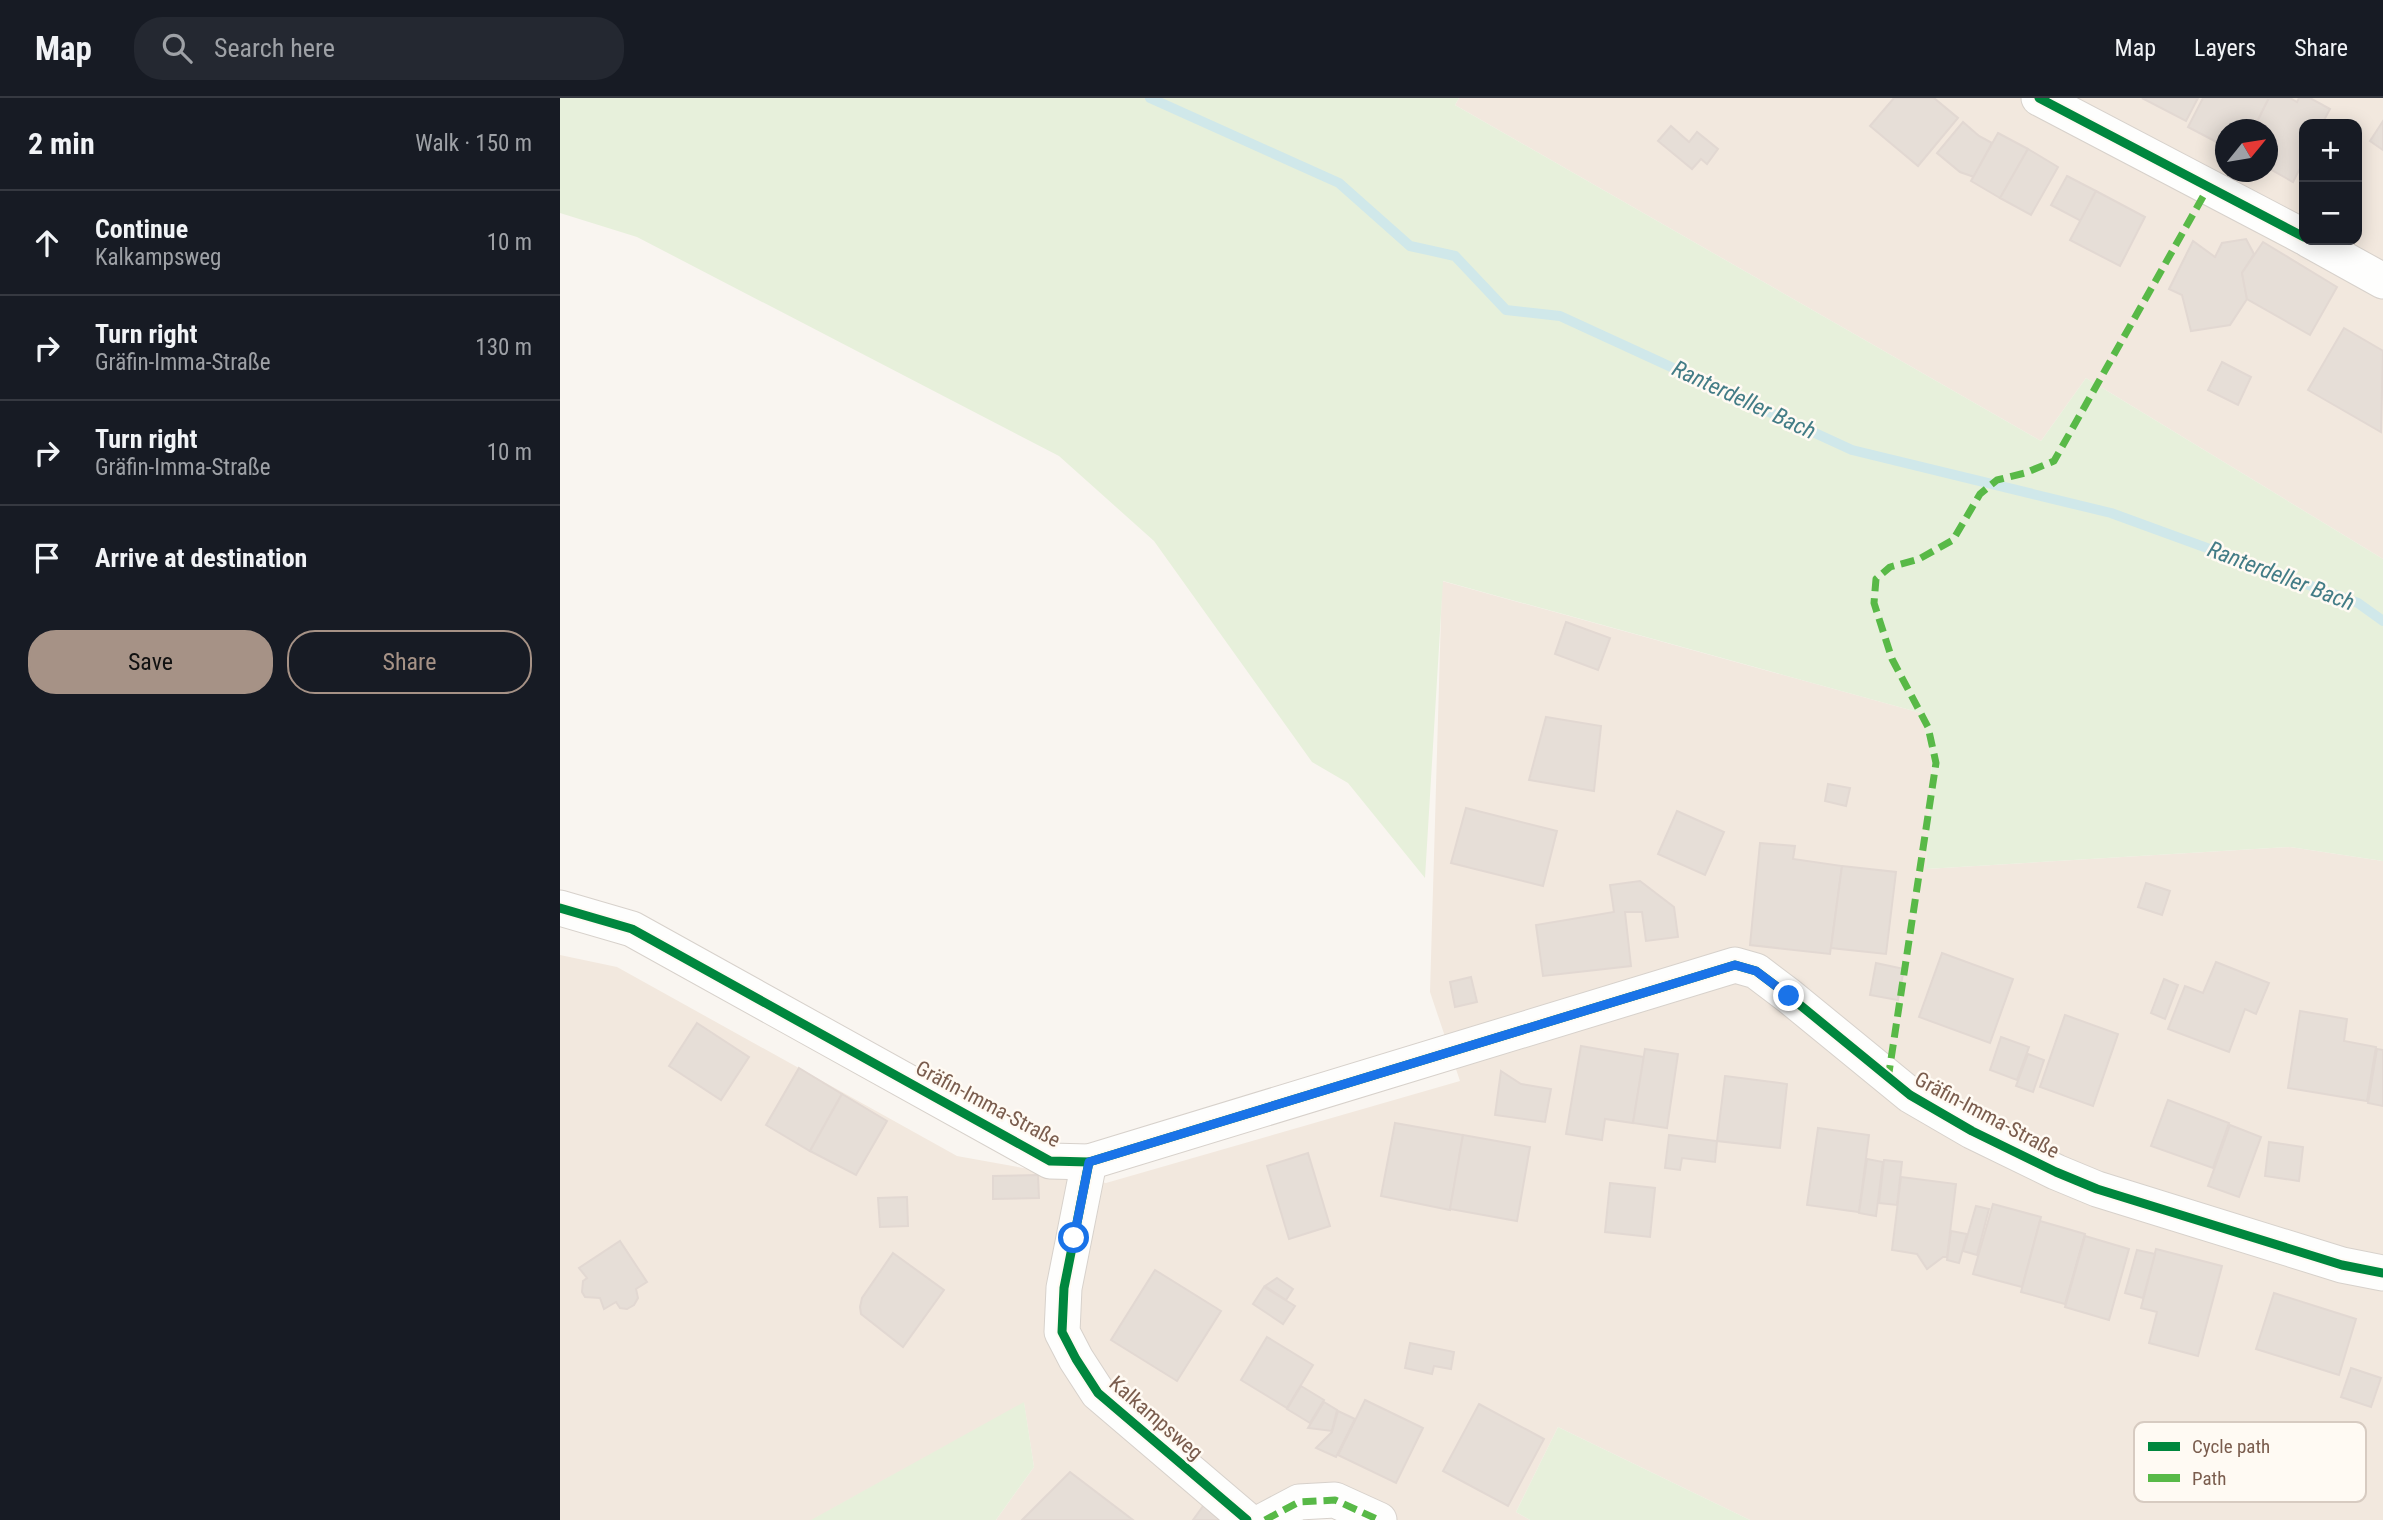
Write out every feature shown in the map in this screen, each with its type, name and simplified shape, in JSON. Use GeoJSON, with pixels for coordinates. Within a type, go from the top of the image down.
{"type":"FeatureCollection","features":[{"type":"Feature","properties":{"kind":"street"},"geometry":{"type":"LineString","coordinates":[[2039,98],[2299,234]]}},
{"type":"Feature","properties":{"kind":"street"},"geometry":{"type":"LineString","coordinates":[[2318,245],[2383,281]]}},
{"type":"Feature","properties":{"kind":"street","name":"Gräfin-Imma-Straße"},"geometry":{"type":"LineString","coordinates":[[560,908],[632,929],[1050,1161],[1089,1162],[1735,965],[1756,971],[1910,1096],[1972,1131],[2056,1172],[2097,1189],[2342,1265],[2383,1273]]}},
{"type":"Feature","properties":{"kind":"street","name":"Kalkampsweg"},"geometry":{"type":"LineString","coordinates":[[1089,1162],[1063,1288],[1062,1332],[1098,1393],[1247,1520]]}},
{"type":"Feature","properties":{"kind":"street"},"geometry":{"type":"LineString","coordinates":[[1265,1520],[1299,1502],[1335,1500],[1379,1520]]}},
{"type":"Feature","properties":{"kind":"shaded area"},"geometry":{"type":"Polygon","coordinates":[[[1459,98],[2383,98],[2383,559],[2086,378],[2041,441],[1455,105],[1459,98]]]}},
{"type":"Feature","properties":{"kind":"shaded area"},"geometry":{"type":"Polygon","coordinates":[[[1442,581],[1921,713],[1932,762],[1926,869],[2290,847],[2383,861],[2383,1520],[1750,1520],[1558,1427],[1516,1512],[1530,1520],[1345,1520],[1334,1515],[1309,1520],[996,1520],[1034,1467],[1024,1403],[812,1520],[560,1520],[560,955],[617,967],[957,1156],[1106,1183],[1460,1081],[1430,992],[1442,581]]]}},
{"type":"Feature","properties":{"kind":"green space"},"geometry":{"type":"Polygon","coordinates":[[[560,98],[1459,98],[1455,105],[2041,441],[2086,378],[2383,559],[2383,861],[2290,847],[1926,869],[1932,762],[1921,713],[1443,581],[1425,878],[1348,783],[1312,762],[1154,541],[1059,456],[637,237],[560,213],[560,98]]]}},
{"type":"Feature","properties":{"kind":"green space"},"geometry":{"type":"Polygon","coordinates":[[[1024,1402],[1034,1467],[996,1520],[811,1520],[1024,1402]]]}},
{"type":"Feature","properties":{"kind":"green space"},"geometry":{"type":"Polygon","coordinates":[[[1558,1427],[1750,1520],[1530,1520],[1516,1512],[1558,1427]]]}},
{"type":"Feature","properties":{"kind":"building"},"geometry":{"type":"Polygon","coordinates":[[[1894,98],[1934,98],[1958,118],[1918,166],[1870,126],[1894,98]]]}},
{"type":"Feature","properties":{"kind":"building"},"geometry":{"type":"Polygon","coordinates":[[[2142,98],[2198,98],[2186,121],[2142,98]]]}},
{"type":"Feature","properties":{"kind":"building"},"geometry":{"type":"Polygon","coordinates":[[[2203,98],[2269,98],[2258,119],[2215,119],[2215,141],[2188,127],[2203,98]]]}},
{"type":"Feature","properties":{"kind":"building"},"geometry":{"type":"Polygon","coordinates":[[[2269,98],[2290,98],[2297,102],[2299,98],[2310,98],[2330,109],[2325,119],[2299,119],[2299,170],[2293,182],[2278,174],[2278,119],[2258,119],[2269,98]]]}},
{"type":"Feature","properties":{"kind":"building"},"geometry":{"type":"Polygon","coordinates":[[[2383,121],[2383,150],[2370,141],[2383,121]]]}},
{"type":"Feature","properties":{"kind":"building"},"geometry":{"type":"Polygon","coordinates":[[[1963,122],[1992,143],[1974,177],[1960,172],[1937,153],[1963,122]]]}},
{"type":"Feature","properties":{"kind":"building"},"geometry":{"type":"Polygon","coordinates":[[[1671,126],[1689,142],[1697,132],[1718,149],[1707,164],[1701,159],[1692,169],[1658,141],[1671,126]]]}},
{"type":"Feature","properties":{"kind":"building"},"geometry":{"type":"Polygon","coordinates":[[[1998,133],[2028,149],[2000,198],[1971,181],[1998,133]]]}},
{"type":"Feature","properties":{"kind":"building"},"geometry":{"type":"Polygon","coordinates":[[[2028,149],[2058,167],[2031,215],[2000,198],[2028,149]]]}},
{"type":"Feature","properties":{"kind":"building"},"geometry":{"type":"Polygon","coordinates":[[[2067,176],[2096,191],[2081,221],[2051,205],[2067,176]]]}},
{"type":"Feature","properties":{"kind":"building"},"geometry":{"type":"Polygon","coordinates":[[[2096,191],[2145,217],[2120,266],[2070,240],[2096,191]]]}},
{"type":"Feature","properties":{"kind":"building"},"geometry":{"type":"Polygon","coordinates":[[[2246,239],[2254,254],[2242,273],[2247,299],[2230,325],[2191,331],[2182,295],[2169,289],[2193,241],[2215,257],[2222,243],[2246,239]]]}},
{"type":"Feature","properties":{"kind":"building"},"geometry":{"type":"Polygon","coordinates":[[[2263,242],[2337,287],[2310,335],[2247,299],[2242,273],[2263,242]]]}},
{"type":"Feature","properties":{"kind":"building"},"geometry":{"type":"Polygon","coordinates":[[[2344,328],[2383,351],[2381,432],[2308,390],[2344,328]]]}},
{"type":"Feature","properties":{"kind":"building"},"geometry":{"type":"Polygon","coordinates":[[[2222,362],[2251,377],[2238,405],[2208,390],[2222,362]]]}},
{"type":"Feature","properties":{"kind":"building"},"geometry":{"type":"Polygon","coordinates":[[[1566,622],[1610,638],[1598,670],[1555,654],[1566,622]]]}},
{"type":"Feature","properties":{"kind":"building"},"geometry":{"type":"Polygon","coordinates":[[[1546,717],[1601,726],[1594,791],[1529,780],[1546,717]]]}},
{"type":"Feature","properties":{"kind":"building"},"geometry":{"type":"Polygon","coordinates":[[[1828,784],[1850,788],[1846,806],[1825,801],[1828,784]]]}},
{"type":"Feature","properties":{"kind":"building"},"geometry":{"type":"Polygon","coordinates":[[[1466,808],[1557,831],[1543,886],[1451,863],[1466,808]]]}},
{"type":"Feature","properties":{"kind":"building"},"geometry":{"type":"Polygon","coordinates":[[[1677,811],[1724,832],[1705,875],[1658,854],[1677,811]]]}},
{"type":"Feature","properties":{"kind":"building"},"geometry":{"type":"Polygon","coordinates":[[[1760,843],[1795,846],[1793,859],[1842,866],[1830,954],[1750,945],[1760,843]]]}},
{"type":"Feature","properties":{"kind":"building"},"geometry":{"type":"Polygon","coordinates":[[[1842,866],[1896,872],[1886,954],[1831,948],[1842,866]]]}},
{"type":"Feature","properties":{"kind":"building"},"geometry":{"type":"Polygon","coordinates":[[[1640,881],[1674,907],[1678,937],[1646,941],[1642,912],[1625,912],[1631,966],[1543,976],[1536,925],[1614,912],[1610,885],[1640,881]]]}},
{"type":"Feature","properties":{"kind":"building"},"geometry":{"type":"Polygon","coordinates":[[[2146,883],[2170,891],[2162,915],[2138,907],[2146,883]]]}},
{"type":"Feature","properties":{"kind":"building"},"geometry":{"type":"Polygon","coordinates":[[[1942,953],[2013,979],[1990,1043],[1919,1017],[1942,953]]]}},
{"type":"Feature","properties":{"kind":"building"},"geometry":{"type":"Polygon","coordinates":[[[2216,962],[2269,983],[2256,1014],[2245,1009],[2229,1052],[2168,1029],[2185,986],[2203,993],[2216,962]]]}},
{"type":"Feature","properties":{"kind":"building"},"geometry":{"type":"Polygon","coordinates":[[[1876,963],[1904,969],[1898,1000],[1870,995],[1876,963]]]}},
{"type":"Feature","properties":{"kind":"building"},"geometry":{"type":"Polygon","coordinates":[[[1471,977],[1477,1002],[1455,1007],[1450,982],[1471,977]]]}},
{"type":"Feature","properties":{"kind":"building"},"geometry":{"type":"Polygon","coordinates":[[[2164,979],[2178,985],[2165,1019],[2151,1013],[2164,979]]]}},
{"type":"Feature","properties":{"kind":"building"},"geometry":{"type":"Polygon","coordinates":[[[2300,1011],[2347,1019],[2344,1041],[2376,1047],[2367,1101],[2288,1088],[2300,1011]]]}},
{"type":"Feature","properties":{"kind":"building"},"geometry":{"type":"Polygon","coordinates":[[[2065,1015],[2118,1034],[2093,1106],[2040,1087],[2065,1015]]]}},
{"type":"Feature","properties":{"kind":"building"},"geometry":{"type":"Polygon","coordinates":[[[697,1023],[749,1057],[721,1100],[669,1066],[697,1023]]]}},
{"type":"Feature","properties":{"kind":"building"},"geometry":{"type":"Polygon","coordinates":[[[2001,1037],[2029,1047],[2017,1080],[1990,1070],[2001,1037]]]}},
{"type":"Feature","properties":{"kind":"building"},"geometry":{"type":"Polygon","coordinates":[[[1581,1046],[1644,1057],[1633,1123],[1605,1119],[1602,1140],[1566,1134],[1581,1046]]]}},
{"type":"Feature","properties":{"kind":"building"},"geometry":{"type":"Polygon","coordinates":[[[1645,1049],[1678,1054],[1667,1128],[1633,1123],[1645,1049]]]}},
{"type":"Feature","properties":{"kind":"building"},"geometry":{"type":"Polygon","coordinates":[[[2377,1049],[2383,1050],[2383,1106],[2368,1103],[2377,1049]]]}},
{"type":"Feature","properties":{"kind":"building"},"geometry":{"type":"Polygon","coordinates":[[[2028,1054],[2044,1060],[2033,1092],[2016,1086],[2028,1054]]]}},
{"type":"Feature","properties":{"kind":"building"},"geometry":{"type":"Polygon","coordinates":[[[799,1068],[842,1094],[810,1151],[766,1125],[799,1068]]]}},
{"type":"Feature","properties":{"kind":"building"},"geometry":{"type":"Polygon","coordinates":[[[1501,1071],[1521,1084],[1551,1089],[1545,1122],[1495,1115],[1501,1071]]]}},
{"type":"Feature","properties":{"kind":"building"},"geometry":{"type":"Polygon","coordinates":[[[1725,1076],[1787,1084],[1780,1148],[1717,1141],[1725,1076]]]}},
{"type":"Feature","properties":{"kind":"building"},"geometry":{"type":"Polygon","coordinates":[[[842,1094],[887,1121],[856,1175],[810,1151],[842,1094]]]}},
{"type":"Feature","properties":{"kind":"building"},"geometry":{"type":"Polygon","coordinates":[[[2168,1100],[2229,1123],[2213,1168],[2151,1146],[2168,1100]]]}},
{"type":"Feature","properties":{"kind":"building"},"geometry":{"type":"Polygon","coordinates":[[[1395,1123],[1463,1135],[1450,1210],[1381,1196],[1395,1123]]]}},
{"type":"Feature","properties":{"kind":"building"},"geometry":{"type":"Polygon","coordinates":[[[2230,1125],[2261,1137],[2239,1197],[2208,1186],[2230,1125]]]}},
{"type":"Feature","properties":{"kind":"building"},"geometry":{"type":"Polygon","coordinates":[[[1818,1128],[1869,1135],[1859,1212],[1807,1205],[1818,1128]]]}},
{"type":"Feature","properties":{"kind":"building"},"geometry":{"type":"Polygon","coordinates":[[[1463,1135],[1530,1147],[1517,1221],[1450,1209],[1463,1135]]]}},
{"type":"Feature","properties":{"kind":"building"},"geometry":{"type":"Polygon","coordinates":[[[1669,1135],[1717,1141],[1715,1162],[1682,1158],[1680,1170],[1665,1168],[1669,1135]]]}},
{"type":"Feature","properties":{"kind":"building"},"geometry":{"type":"Polygon","coordinates":[[[2269,1142],[2303,1147],[2299,1181],[2265,1176],[2269,1142]]]}},
{"type":"Feature","properties":{"kind":"building"},"geometry":{"type":"Polygon","coordinates":[[[1308,1153],[1330,1226],[1289,1239],[1267,1166],[1308,1153]]]}},
{"type":"Feature","properties":{"kind":"building"},"geometry":{"type":"Polygon","coordinates":[[[1867,1159],[1883,1162],[1876,1216],[1859,1213],[1867,1159]]]}},
{"type":"Feature","properties":{"kind":"building"},"geometry":{"type":"Polygon","coordinates":[[[1884,1160],[1902,1162],[1897,1205],[1879,1203],[1884,1160]]]}},
{"type":"Feature","properties":{"kind":"building"},"geometry":{"type":"Polygon","coordinates":[[[1038,1175],[1039,1198],[993,1199],[993,1176],[1038,1175]]]}},
{"type":"Feature","properties":{"kind":"building"},"geometry":{"type":"Polygon","coordinates":[[[1901,1177],[1956,1184],[1947,1257],[1927,1269],[1917,1254],[1892,1250],[1901,1177]]]}},
{"type":"Feature","properties":{"kind":"building"},"geometry":{"type":"Polygon","coordinates":[[[1610,1183],[1655,1188],[1650,1237],[1605,1232],[1610,1183]]]}},
{"type":"Feature","properties":{"kind":"building"},"geometry":{"type":"Polygon","coordinates":[[[907,1197],[908,1226],[880,1227],[878,1198],[907,1197]]]}},
{"type":"Feature","properties":{"kind":"building"},"geometry":{"type":"Polygon","coordinates":[[[1993,1204],[2041,1217],[2022,1287],[1973,1274],[1993,1204]]]}},
{"type":"Feature","properties":{"kind":"building"},"geometry":{"type":"Polygon","coordinates":[[[1976,1206],[1989,1209],[1977,1255],[1963,1251],[1976,1206]]]}},
{"type":"Feature","properties":{"kind":"building"},"geometry":{"type":"Polygon","coordinates":[[[2040,1221],[2085,1234],[2065,1304],[2021,1292],[2040,1221]]]}},
{"type":"Feature","properties":{"kind":"building"},"geometry":{"type":"Polygon","coordinates":[[[1951,1231],[1967,1234],[1959,1263],[1947,1260],[1951,1231]]]}},
{"type":"Feature","properties":{"kind":"building"},"geometry":{"type":"Polygon","coordinates":[[[2085,1236],[2129,1249],[2109,1320],[2065,1307],[2085,1236]]]}},
{"type":"Feature","properties":{"kind":"building"},"geometry":{"type":"Polygon","coordinates":[[[620,1241],[647,1282],[636,1289],[638,1298],[634,1305],[627,1309],[620,1308],[616,1302],[604,1309],[600,1298],[585,1297],[582,1292],[583,1281],[587,1278],[579,1268],[620,1241]]]}},
{"type":"Feature","properties":{"kind":"building"},"geometry":{"type":"Polygon","coordinates":[[[2156,1249],[2222,1266],[2198,1356],[2149,1343],[2157,1312],[2141,1308],[2156,1249]]]}},
{"type":"Feature","properties":{"kind":"building"},"geometry":{"type":"Polygon","coordinates":[[[2137,1250],[2155,1254],[2143,1298],[2125,1293],[2137,1250]]]}},
{"type":"Feature","properties":{"kind":"building"},"geometry":{"type":"Polygon","coordinates":[[[893,1253],[944,1290],[903,1347],[861,1314],[860,1307],[862,1298],[893,1253]]]}},
{"type":"Feature","properties":{"kind":"building"},"geometry":{"type":"Polygon","coordinates":[[[1155,1270],[1221,1311],[1177,1381],[1111,1340],[1155,1270]]]}},
{"type":"Feature","properties":{"kind":"building"},"geometry":{"type":"Polygon","coordinates":[[[1277,1278],[1293,1289],[1286,1300],[1265,1286],[1277,1278]]]}},
{"type":"Feature","properties":{"kind":"building"},"geometry":{"type":"Polygon","coordinates":[[[1264,1287],[1295,1306],[1283,1324],[1253,1304],[1264,1287]]]}},
{"type":"Feature","properties":{"kind":"building"},"geometry":{"type":"Polygon","coordinates":[[[2274,1293],[2356,1319],[2339,1375],[2256,1349],[2274,1293]]]}},
{"type":"Feature","properties":{"kind":"building"},"geometry":{"type":"Polygon","coordinates":[[[1267,1337],[1313,1365],[1287,1408],[1241,1380],[1267,1337]]]}},
{"type":"Feature","properties":{"kind":"building"},"geometry":{"type":"Polygon","coordinates":[[[1410,1343],[1454,1352],[1451,1369],[1434,1366],[1432,1374],[1405,1368],[1410,1343]]]}},
{"type":"Feature","properties":{"kind":"building"},"geometry":{"type":"Polygon","coordinates":[[[2351,1368],[2381,1378],[2371,1407],[2341,1397],[2351,1368]]]}},
{"type":"Feature","properties":{"kind":"building"},"geometry":{"type":"Polygon","coordinates":[[[1301,1386],[1324,1400],[1310,1423],[1287,1409],[1301,1386]]]}},
{"type":"Feature","properties":{"kind":"building"},"geometry":{"type":"Polygon","coordinates":[[[1365,1400],[1423,1428],[1396,1483],[1338,1455],[1365,1400]]]}},
{"type":"Feature","properties":{"kind":"building"},"geometry":{"type":"Polygon","coordinates":[[[1324,1402],[1337,1410],[1332,1431],[1308,1428],[1324,1402]]]}},
{"type":"Feature","properties":{"kind":"building"},"geometry":{"type":"Polygon","coordinates":[[[1479,1404],[1544,1439],[1508,1506],[1443,1471],[1479,1404]]]}},
{"type":"Feature","properties":{"kind":"building"},"geometry":{"type":"Polygon","coordinates":[[[1338,1411],[1355,1419],[1336,1457],[1316,1448],[1332,1432],[1338,1411]]]}},
{"type":"Feature","properties":{"kind":"building"},"geometry":{"type":"Polygon","coordinates":[[[1070,1472],[1133,1520],[1022,1520],[1070,1472]]]}},
{"type":"Feature","properties":{"kind":"building"},"geometry":{"type":"Polygon","coordinates":[[[1206,1502],[1224,1520],[1193,1520],[1206,1502]]]}},
{"type":"Feature","properties":{"kind":"waterway","name":"Ranterdeller Bach"},"geometry":{"type":"LineString","coordinates":[[1150,98],[1339,183],[1410,246],[1455,256],[1506,310],[1560,316],[1852,450],[2111,513],[2358,603],[2383,621]]}},
{"type":"Feature","properties":{"kind":"marked path"},"geometry":{"type":"LineString","coordinates":[[1888,1079],[1936,763],[1928,727],[1892,659],[1874,603],[1876,579],[1890,567],[1919,559],[1953,540],[1980,494],[1997,480],[2025,473],[2054,461],[2209,186]]}},
{"type":"Feature","properties":{"kind":"marked path"},"geometry":{"type":"LineString","coordinates":[[1265,1520],[1299,1502],[1335,1500],[1379,1520]]}},
{"type":"Feature","properties":{"kind":"cycle path"},"geometry":{"type":"LineString","coordinates":[[2039,98],[2299,234]]}},
{"type":"Feature","properties":{"kind":"cycle path"},"geometry":{"type":"LineString","coordinates":[[560,908],[632,929],[1050,1161],[1089,1162],[1735,965],[1756,971],[1910,1095],[1972,1131],[2056,1172],[2097,1189],[2342,1265],[2383,1273]]}},
{"type":"Feature","properties":{"kind":"cycle path"},"geometry":{"type":"LineString","coordinates":[[1089,1162],[1064,1288],[1062,1332],[1098,1393],[1247,1520]]}},
{"type":"Feature","properties":{"kind":"route"},"geometry":{"type":"LineString","coordinates":[[1074,1238],[1089,1162],[1735,965],[1756,971],[1789,996]]}}]}
